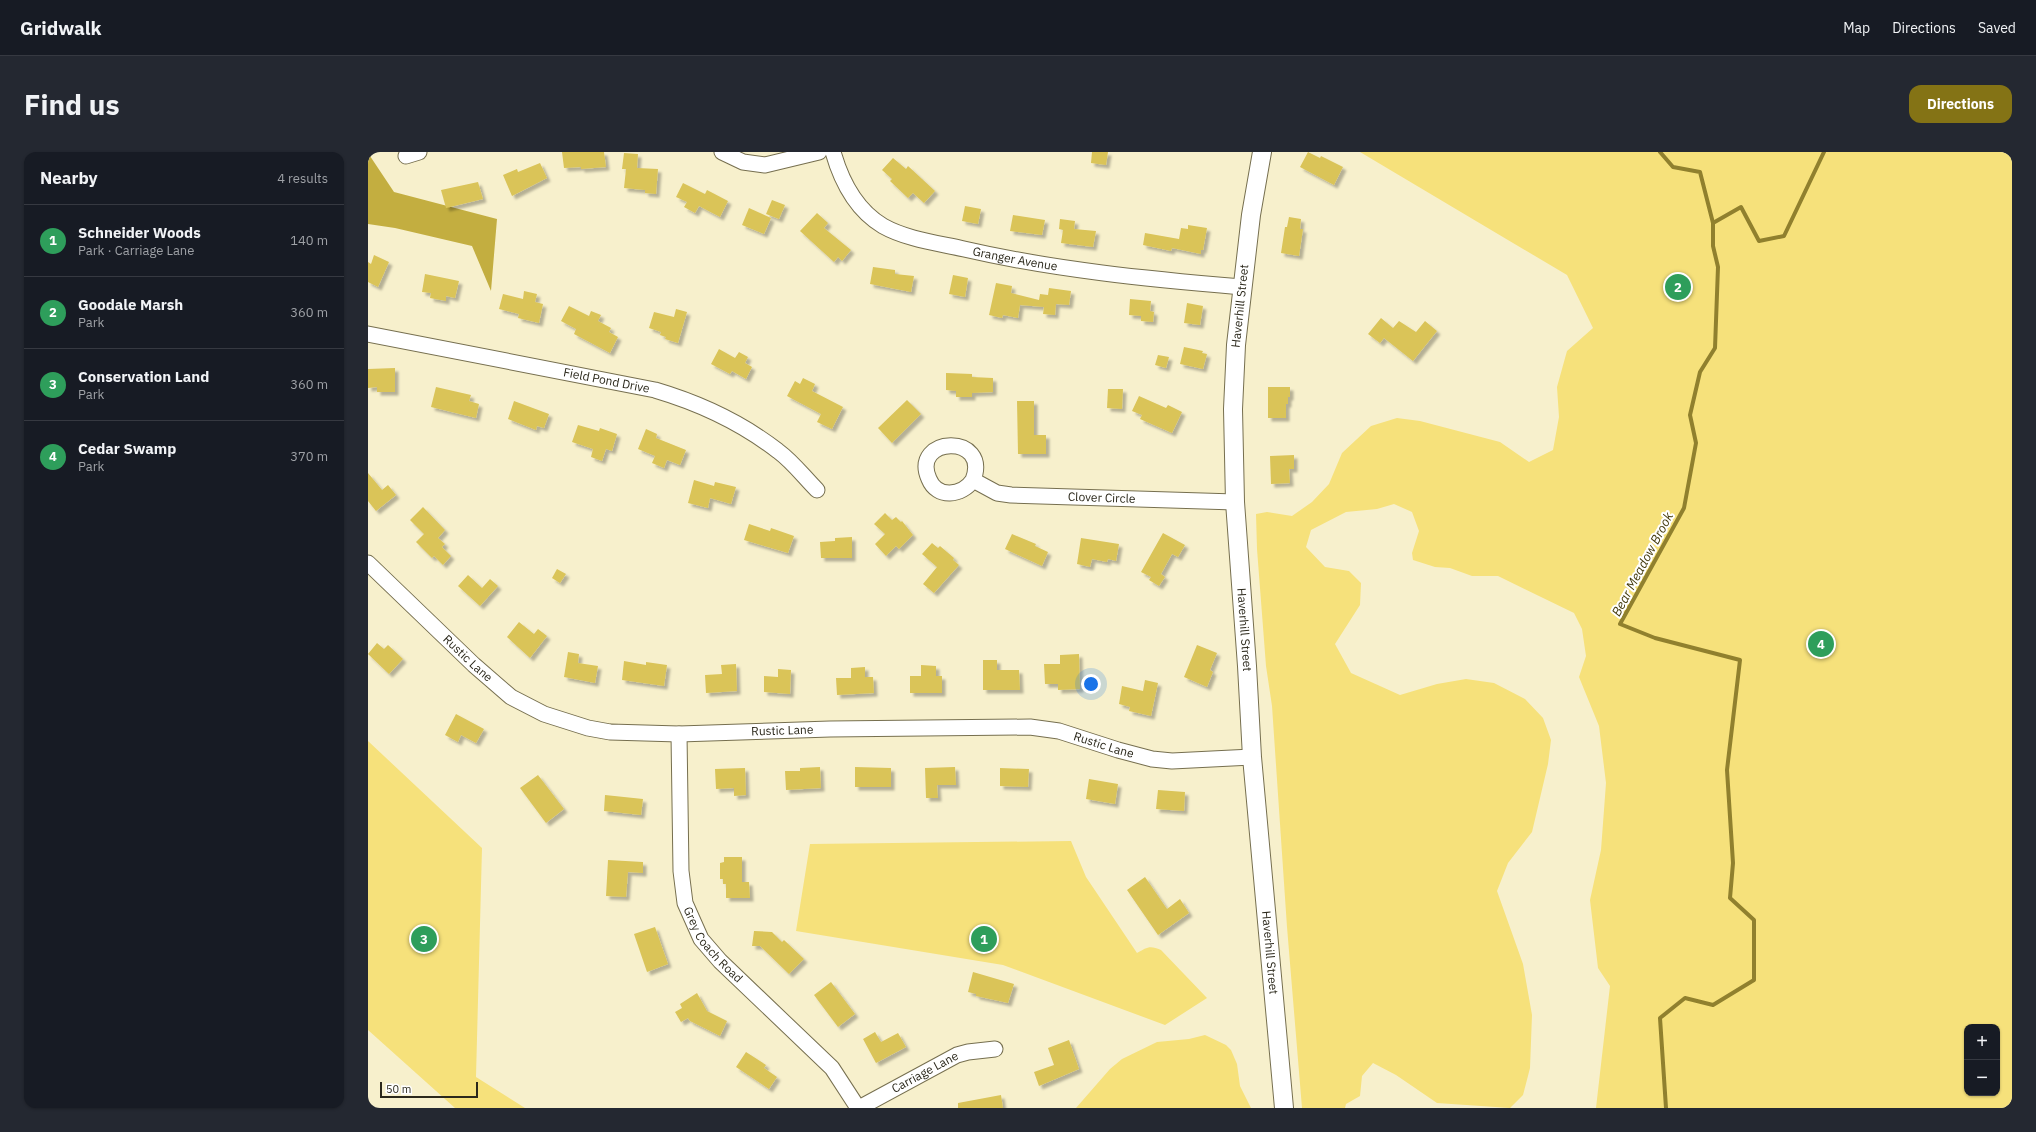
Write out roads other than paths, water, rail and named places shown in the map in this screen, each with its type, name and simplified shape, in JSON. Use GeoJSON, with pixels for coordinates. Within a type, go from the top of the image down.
{"type":"FeatureCollection","features":[{"type":"Feature","properties":{"kind":"street"},"geometry":{"type":"LineString","coordinates":[[722,152],[743,162],[765,165],[819,152]]}},
{"type":"Feature","properties":{"kind":"street","name":"Granger Avenue"},"geometry":{"type":"LineString","coordinates":[[833,152],[842,179],[864,211],[883,226],[914,238],[990,255],[1064,269],[1242,287]]}},
{"type":"Feature","properties":{"kind":"street","name":"Haverhill Street"},"geometry":{"type":"LineString","coordinates":[[1262,152],[1242,287],[1234,376],[1235,502],[1252,757],[1284,1108]]}},
{"type":"Feature","properties":{"kind":"street","name":"Field Pond Drive"},"geometry":{"type":"LineString","coordinates":[[368,334],[655,390],[686,400],[718,415],[768,444],[790,461],[817,490]]}},
{"type":"Feature","properties":{"kind":"street","name":"Clover Circle"},"geometry":{"type":"LineString","coordinates":[[973,480],[997,492],[1031,497],[1235,502]]}},
{"type":"Feature","properties":{"kind":"street","name":"Rustic Lane"},"geometry":{"type":"LineString","coordinates":[[368,563],[488,678],[511,697],[527,706],[567,722],[610,732],[679,734],[830,728],[1030,727],[1059,731],[1152,759],[1172,761],[1252,757]]}},
{"type":"Feature","properties":{"kind":"street","name":"Grey Coach Road"},"geometry":{"type":"LineString","coordinates":[[679,734],[681,871],[685,903],[696,928],[709,950],[832,1068],[859,1108]]}},
{"type":"Feature","properties":{"kind":"street","name":"Carriage Lane"},"geometry":{"type":"LineString","coordinates":[[859,1108],[956,1055],[972,1051],[995,1050]]}},
{"type":"Feature","properties":{"kind":"waterway"},"geometry":{"type":"LineString","coordinates":[[1660,152],[1673,167],[1700,172],[1713,223]]}},
{"type":"Feature","properties":{"kind":"waterway","name":"Bear Meadow Brook"},"geometry":{"type":"LineString","coordinates":[[1666,1108],[1660,1018],[1685,998],[1713,1005],[1754,980],[1754,920],[1730,898],[1733,863],[1727,770],[1740,660],[1655,638],[1620,624],[1684,508],[1696,443],[1690,415],[1700,372],[1715,348],[1718,267],[1713,246],[1713,223],[1741,207],[1759,241],[1784,236],[1824,152]]}},
{"type":"Feature","properties":{"kind":"place","name":"Goodale Marsh"},"geometry":{"type":"Point","coordinates":[1678,287]}},
{"type":"Feature","properties":{"kind":"place","name":"Cedar Swamp"},"geometry":{"type":"Point","coordinates":[1821,644]}},
{"type":"Feature","properties":{"kind":"place","name":"Conservation Land"},"geometry":{"type":"Point","coordinates":[424,939]}},
{"type":"Feature","properties":{"kind":"place","name":"Schneider Woods"},"geometry":{"type":"Point","coordinates":[984,939]}}]}
